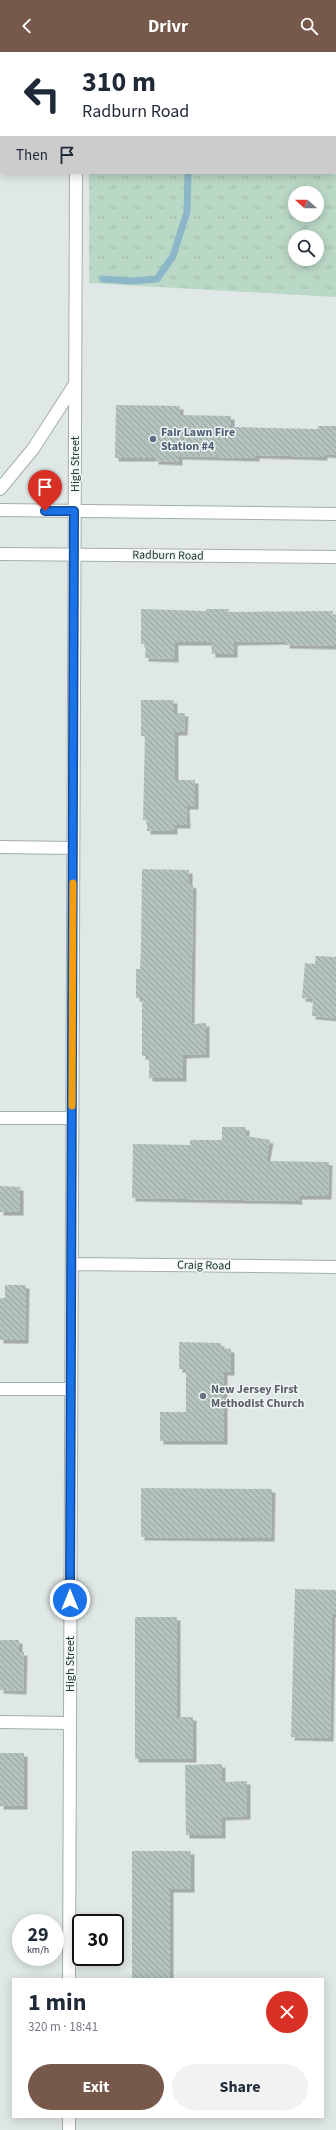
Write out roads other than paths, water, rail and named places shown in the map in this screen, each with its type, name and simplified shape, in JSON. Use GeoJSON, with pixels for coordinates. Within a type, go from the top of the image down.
{"type":"FeatureCollection","features":[{"type":"Feature","properties":{"kind":"street","name":"High Street"},"geometry":{"type":"LineString","coordinates":[[69,1978],[76,174]]}},
{"type":"Feature","properties":{"kind":"street"},"geometry":{"type":"LineString","coordinates":[[0,489],[33,450],[75,384]]}},
{"type":"Feature","properties":{"kind":"street"},"geometry":{"type":"LineString","coordinates":[[0,510],[336,514]]}},
{"type":"Feature","properties":{"kind":"street","name":"Radburn Road"},"geometry":{"type":"LineString","coordinates":[[0,554],[336,557]]}},
{"type":"Feature","properties":{"kind":"street"},"geometry":{"type":"LineString","coordinates":[[0,848],[73,848]]}},
{"type":"Feature","properties":{"kind":"street"},"geometry":{"type":"LineString","coordinates":[[0,1118],[72,1118]]}},
{"type":"Feature","properties":{"kind":"street","name":"Craig Road"},"geometry":{"type":"LineString","coordinates":[[72,1264],[336,1267]]}},
{"type":"Feature","properties":{"kind":"street"},"geometry":{"type":"LineString","coordinates":[[0,1389],[71,1390]]}},
{"type":"Feature","properties":{"kind":"street"},"geometry":{"type":"LineString","coordinates":[[0,1722],[70,1723]]}},
{"type":"Feature","properties":{"kind":"street"},"geometry":{"type":"LineString","coordinates":[[69,2118],[69,2130]]}},
{"type":"Feature","properties":{"kind":"waterway"},"geometry":{"type":"LineString","coordinates":[[103,279],[132,281],[157,279],[173,256],[187,212],[188,174]]}},
{"type":"Feature","properties":{"kind":"place","name":"Fair Lawn Fire Station #4"},"geometry":{"type":"Point","coordinates":[153,439]}},
{"type":"Feature","properties":{"kind":"place","name":"New Jersey First Methodist Church"},"geometry":{"type":"Point","coordinates":[203,1396]}}]}
